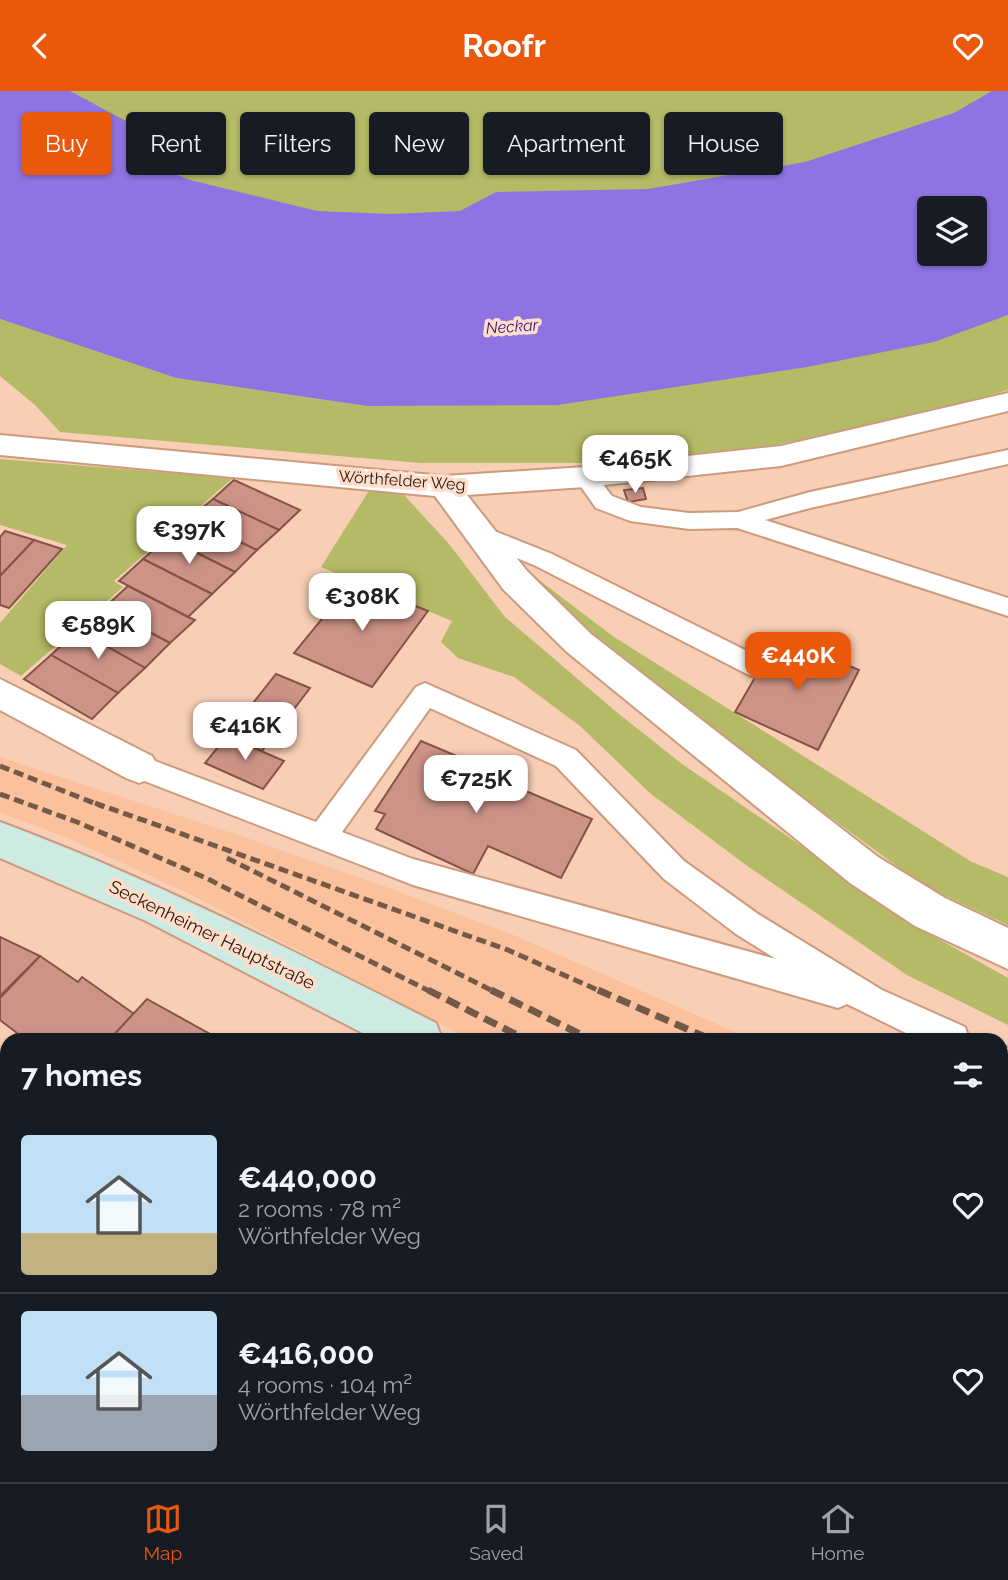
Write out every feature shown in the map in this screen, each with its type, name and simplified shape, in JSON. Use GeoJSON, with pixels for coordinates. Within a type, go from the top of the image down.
{"type":"FeatureCollection","features":[{"type":"Feature","properties":{"kind":"main road","name":"Seckenheimer Hauptstraße"},"geometry":{"type":"LineString","coordinates":[[0,840],[46,857],[178,915],[408,1033]]}},
{"type":"Feature","properties":{"kind":"street","name":"Wörthfelder Weg"},"geometry":{"type":"LineString","coordinates":[[0,445],[444,486],[585,477],[781,456],[1008,402]]}},
{"type":"Feature","properties":{"kind":"street"},"geometry":{"type":"LineString","coordinates":[[444,486],[515,580],[579,643],[864,870],[930,912],[1008,949]]}},
{"type":"Feature","properties":{"kind":"street"},"geometry":{"type":"LineString","coordinates":[[0,693],[138,767]]}},
{"type":"Feature","properties":{"kind":"lane"},"geometry":{"type":"LineString","coordinates":[[585,477],[604,502],[638,515],[689,521],[738,520],[810,500],[1008,457]]}},
{"type":"Feature","properties":{"kind":"lane"},"geometry":{"type":"LineString","coordinates":[[738,520],[1008,607]]}},
{"type":"Feature","properties":{"kind":"lane"},"geometry":{"type":"LineString","coordinates":[[479,533],[544,559],[758,668]]}},
{"type":"Feature","properties":{"kind":"lane"},"geometry":{"type":"LineString","coordinates":[[322,836],[425,694],[566,758],[674,870],[747,924],[871,1001],[940,1033]]}},
{"type":"Feature","properties":{"kind":"lane"},"geometry":{"type":"LineString","coordinates":[[138,767],[413,872],[871,1001]]}},
{"type":"Feature","properties":{"kind":"shaded area"},"geometry":{"type":"Polygon","coordinates":[[[0,757],[389,888],[516,936],[737,1033],[457,1033],[192,895],[63,836],[0,813],[0,757]]]}},
{"type":"Feature","properties":{"kind":"green space"},"geometry":{"type":"Polygon","coordinates":[[[0,91],[1008,91],[1008,390],[944,408],[776,445],[603,463],[421,463],[60,432],[35,405],[0,376],[0,319],[176,378],[367,406],[357,280],[159,175],[226,175],[226,112],[126,112],[126,158],[112,150],[112,112],[40,112],[0,91]]]}},
{"type":"Feature","properties":{"kind":"green space"},"geometry":{"type":"Polygon","coordinates":[[[0,459],[233,478],[114,581],[123,587],[21,676],[0,664],[0,623],[67,545],[0,525],[0,459]]]}},
{"type":"Feature","properties":{"kind":"green space"},"geometry":{"type":"Polygon","coordinates":[[[370,489],[404,495],[449,544],[505,617],[682,764],[933,936],[1008,978],[1008,1025],[907,975],[746,865],[651,794],[580,726],[514,677],[458,658],[441,642],[452,621],[321,567],[370,489]]]}},
{"type":"Feature","properties":{"kind":"green space"},"geometry":{"type":"Polygon","coordinates":[[[527,571],[614,637],[972,862],[1008,877],[1008,925],[924,886],[587,639],[527,571]]]}},
{"type":"Feature","properties":{"kind":"water","name":"Neckar"},"geometry":{"type":"Polygon","coordinates":[[[0,91],[70,91],[109,112],[21,112],[21,175],[112,175],[112,114],[126,121],[126,175],[177,175],[317,211],[391,214],[460,211],[496,192],[648,189],[729,175],[783,175],[783,166],[805,162],[954,113],[992,91],[1008,91],[1008,315],[934,342],[807,367],[558,405],[367,406],[176,378],[0,319],[0,91]]]}},
{"type":"Feature","properties":{"kind":"building"},"geometry":{"type":"Polygon","coordinates":[[[234,480],[300,510],[279,530],[213,499],[234,480]]]}},
{"type":"Feature","properties":{"kind":"building"},"geometry":{"type":"Polygon","coordinates":[[[643,488],[646,499],[628,502],[624,490],[643,488]]]}},
{"type":"Feature","properties":{"kind":"building"},"geometry":{"type":"Polygon","coordinates":[[[213,499],[279,530],[257,550],[190,518],[213,499]]]}},
{"type":"Feature","properties":{"kind":"building"},"geometry":{"type":"Polygon","coordinates":[[[190,518],[257,550],[235,572],[167,538],[190,518]]]}},
{"type":"Feature","properties":{"kind":"building"},"geometry":{"type":"Polygon","coordinates":[[[5,531],[34,540],[0,576],[0,537],[5,531]]]}},
{"type":"Feature","properties":{"kind":"building"},"geometry":{"type":"Polygon","coordinates":[[[167,538],[235,572],[212,594],[143,559],[167,538]]]}},
{"type":"Feature","properties":{"kind":"building"},"geometry":{"type":"Polygon","coordinates":[[[34,540],[62,549],[9,608],[0,605],[0,576],[34,540]]]}},
{"type":"Feature","properties":{"kind":"building"},"geometry":{"type":"Polygon","coordinates":[[[143,559],[212,594],[188,617],[119,581],[143,559]]]}},
{"type":"Feature","properties":{"kind":"building"},"geometry":{"type":"Polygon","coordinates":[[[353,581],[428,611],[372,687],[294,653],[353,581]]]}},
{"type":"Feature","properties":{"kind":"building"},"geometry":{"type":"Polygon","coordinates":[[[128,586],[195,620],[170,643],[104,608],[128,586]]]}},
{"type":"Feature","properties":{"kind":"building"},"geometry":{"type":"Polygon","coordinates":[[[104,608],[170,643],[145,668],[78,630],[104,608]]]}},
{"type":"Feature","properties":{"kind":"building"},"geometry":{"type":"Polygon","coordinates":[[[78,630],[145,668],[118,693],[51,655],[78,630]]]}},
{"type":"Feature","properties":{"kind":"building"},"geometry":{"type":"Polygon","coordinates":[[[779,636],[859,670],[818,750],[735,712],[779,636]]]}},
{"type":"Feature","properties":{"kind":"building"},"geometry":{"type":"Polygon","coordinates":[[[51,655],[118,693],[92,719],[24,679],[51,655]]]}},
{"type":"Feature","properties":{"kind":"building"},"geometry":{"type":"Polygon","coordinates":[[[276,674],[310,688],[262,751],[227,736],[276,674]]]}},
{"type":"Feature","properties":{"kind":"building"},"geometry":{"type":"Polygon","coordinates":[[[227,736],[284,761],[263,789],[205,763],[227,736]]]}},
{"type":"Feature","properties":{"kind":"building"},"geometry":{"type":"Polygon","coordinates":[[[421,741],[523,784],[521,789],[592,819],[561,878],[488,846],[473,874],[376,829],[385,814],[375,811],[421,741]]]}},
{"type":"Feature","properties":{"kind":"building"},"geometry":{"type":"Polygon","coordinates":[[[0,937],[40,956],[0,996],[0,937]]]}},
{"type":"Feature","properties":{"kind":"building"},"geometry":{"type":"Polygon","coordinates":[[[40,956],[78,982],[82,977],[134,1014],[116,1033],[17,1033],[0,1020],[0,998],[40,956]]]}},
{"type":"Feature","properties":{"kind":"building"},"geometry":{"type":"Polygon","coordinates":[[[147,999],[208,1033],[116,1033],[147,999]]]}},
{"type":"Feature","properties":{"kind":"railway"},"geometry":{"type":"LineString","coordinates":[[0,766],[104,807]]}},
{"type":"Feature","properties":{"kind":"railway"},"geometry":{"type":"LineString","coordinates":[[0,794],[77,822],[206,878],[431,992]]}},
{"type":"Feature","properties":{"kind":"railway"},"geometry":{"type":"LineString","coordinates":[[95,803],[508,950],[602,992]]}},
{"type":"Feature","properties":{"kind":"railway"},"geometry":{"type":"LineString","coordinates":[[227,858],[491,990]]}},
{"type":"Feature","properties":{"kind":"railway"},"geometry":{"type":"LineString","coordinates":[[428,990],[513,1033]]}},
{"type":"Feature","properties":{"kind":"railway"},"geometry":{"type":"LineString","coordinates":[[491,990],[578,1033]]}},
{"type":"Feature","properties":{"kind":"railway"},"geometry":{"type":"LineString","coordinates":[[491,990],[495,992]]}},
{"type":"Feature","properties":{"kind":"railway"},"geometry":{"type":"LineString","coordinates":[[598,990],[696,1033]]}}]}
